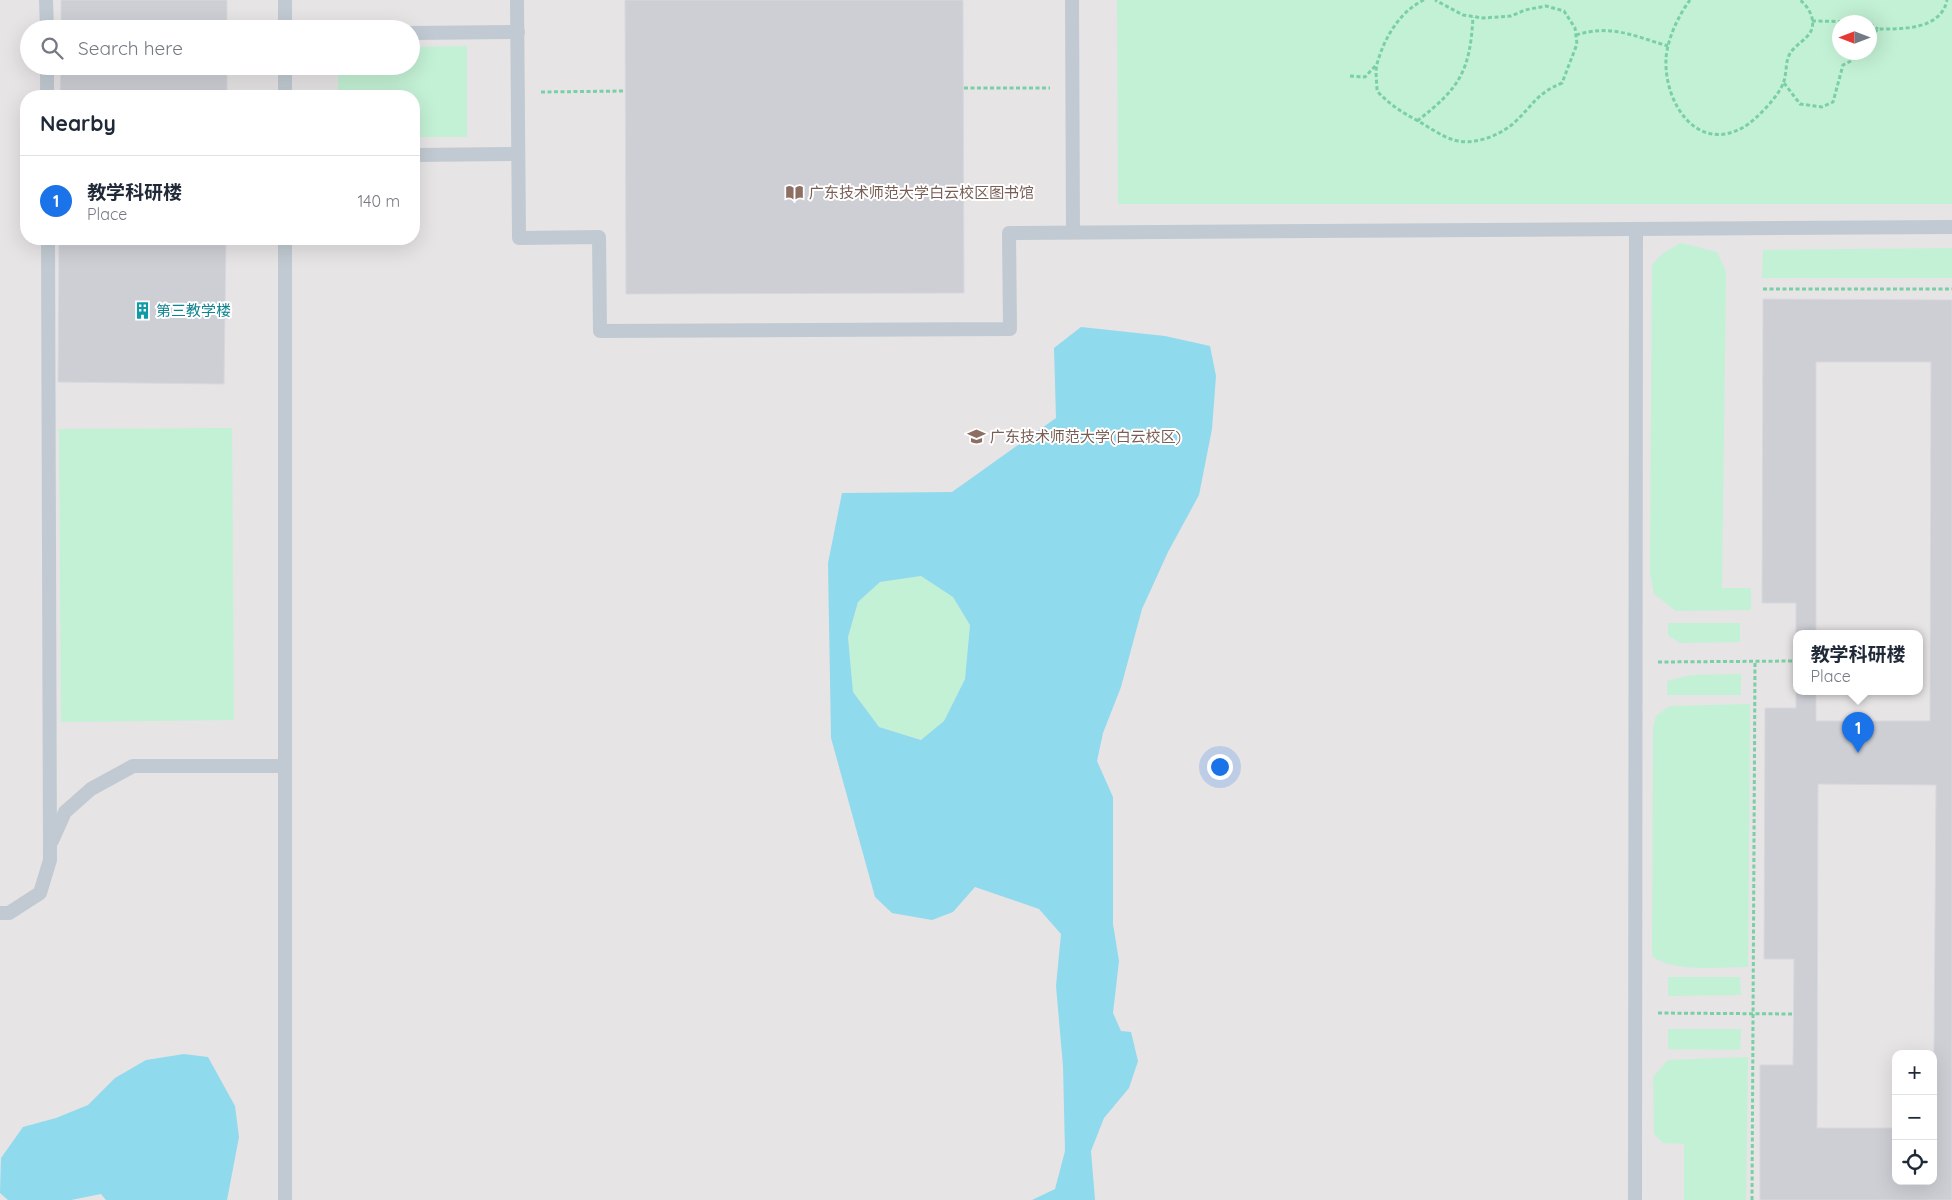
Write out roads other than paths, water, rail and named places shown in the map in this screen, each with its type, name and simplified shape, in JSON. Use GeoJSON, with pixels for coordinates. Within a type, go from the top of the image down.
{"type":"FeatureCollection","features":[{"type":"Feature","properties":{"kind":"lane"},"geometry":{"type":"LineString","coordinates":[[46,0],[46,20]]}},
{"type":"Feature","properties":{"kind":"lane"},"geometry":{"type":"LineString","coordinates":[[285,0],[285,20]]}},
{"type":"Feature","properties":{"kind":"lane"},"geometry":{"type":"LineString","coordinates":[[517,0],[519,238],[599,237],[600,331],[1010,329],[1009,233],[1952,227]]}},
{"type":"Feature","properties":{"kind":"lane"},"geometry":{"type":"LineString","coordinates":[[1072,0],[1073,232]]}},
{"type":"Feature","properties":{"kind":"lane"},"geometry":{"type":"LineString","coordinates":[[420,33],[518,32]]}},
{"type":"Feature","properties":{"kind":"lane"},"geometry":{"type":"LineString","coordinates":[[47,75],[47,90]]}},
{"type":"Feature","properties":{"kind":"lane"},"geometry":{"type":"LineString","coordinates":[[285,75],[285,90]]}},
{"type":"Feature","properties":{"kind":"lane"},"geometry":{"type":"LineString","coordinates":[[420,154],[518,154]]}},
{"type":"Feature","properties":{"kind":"lane"},"geometry":{"type":"LineString","coordinates":[[1634,1200],[1636,229]]}},
{"type":"Feature","properties":{"kind":"lane"},"geometry":{"type":"LineString","coordinates":[[0,913],[8,913],[40,893],[50,860],[48,245]]}},
{"type":"Feature","properties":{"kind":"lane"},"geometry":{"type":"LineString","coordinates":[[285,245],[285,1200]]}},
{"type":"Feature","properties":{"kind":"lane"},"geometry":{"type":"LineString","coordinates":[[50,845],[66,812],[91,789],[133,766],[285,766]]}},
{"type":"Feature","properties":{"kind":"water"},"geometry":{"type":"Polygon","coordinates":[[[1081,327],[1165,336],[1210,346],[1216,376],[1212,429],[1199,495],[1168,552],[1142,609],[1121,687],[1103,733],[1097,761],[1113,797],[1113,924],[1119,961],[1113,1013],[1121,1031],[1131,1032],[1138,1061],[1129,1088],[1104,1118],[1091,1151],[1095,1200],[1032,1200],[1055,1189],[1065,1151],[1063,1066],[1056,986],[1061,934],[1039,909],[975,887],[953,912],[932,920],[892,913],[875,897],[831,738],[828,563],[842,493],[952,492],[1056,418],[1054,348],[1081,327]],[[921,576],[880,582],[858,602],[848,637],[853,692],[879,727],[921,740],[944,721],[965,679],[970,625],[953,597],[921,576]]]}},
{"type":"Feature","properties":{"kind":"water"},"geometry":{"type":"Polygon","coordinates":[[[184,1054],[208,1057],[235,1106],[239,1137],[227,1200],[106,1200],[101,1194],[71,1200],[8,1200],[0,1193],[1,1158],[23,1127],[56,1118],[88,1105],[115,1078],[146,1060],[184,1054]]]}},
{"type":"Feature","properties":{"kind":"place","name":"广东技术师范大学白云校区图书馆"},"geometry":{"type":"Point","coordinates":[795,192]}},
{"type":"Feature","properties":{"kind":"place","name":"第三教学楼"},"geometry":{"type":"Point","coordinates":[142,310]}},
{"type":"Feature","properties":{"kind":"place","name":"广东技术师范大学(白云校区)"},"geometry":{"type":"Point","coordinates":[976,436]}},
{"type":"Feature","properties":{"kind":"place","name":"教学科研楼"},"geometry":{"type":"Point","coordinates":[1858,753]}}]}
